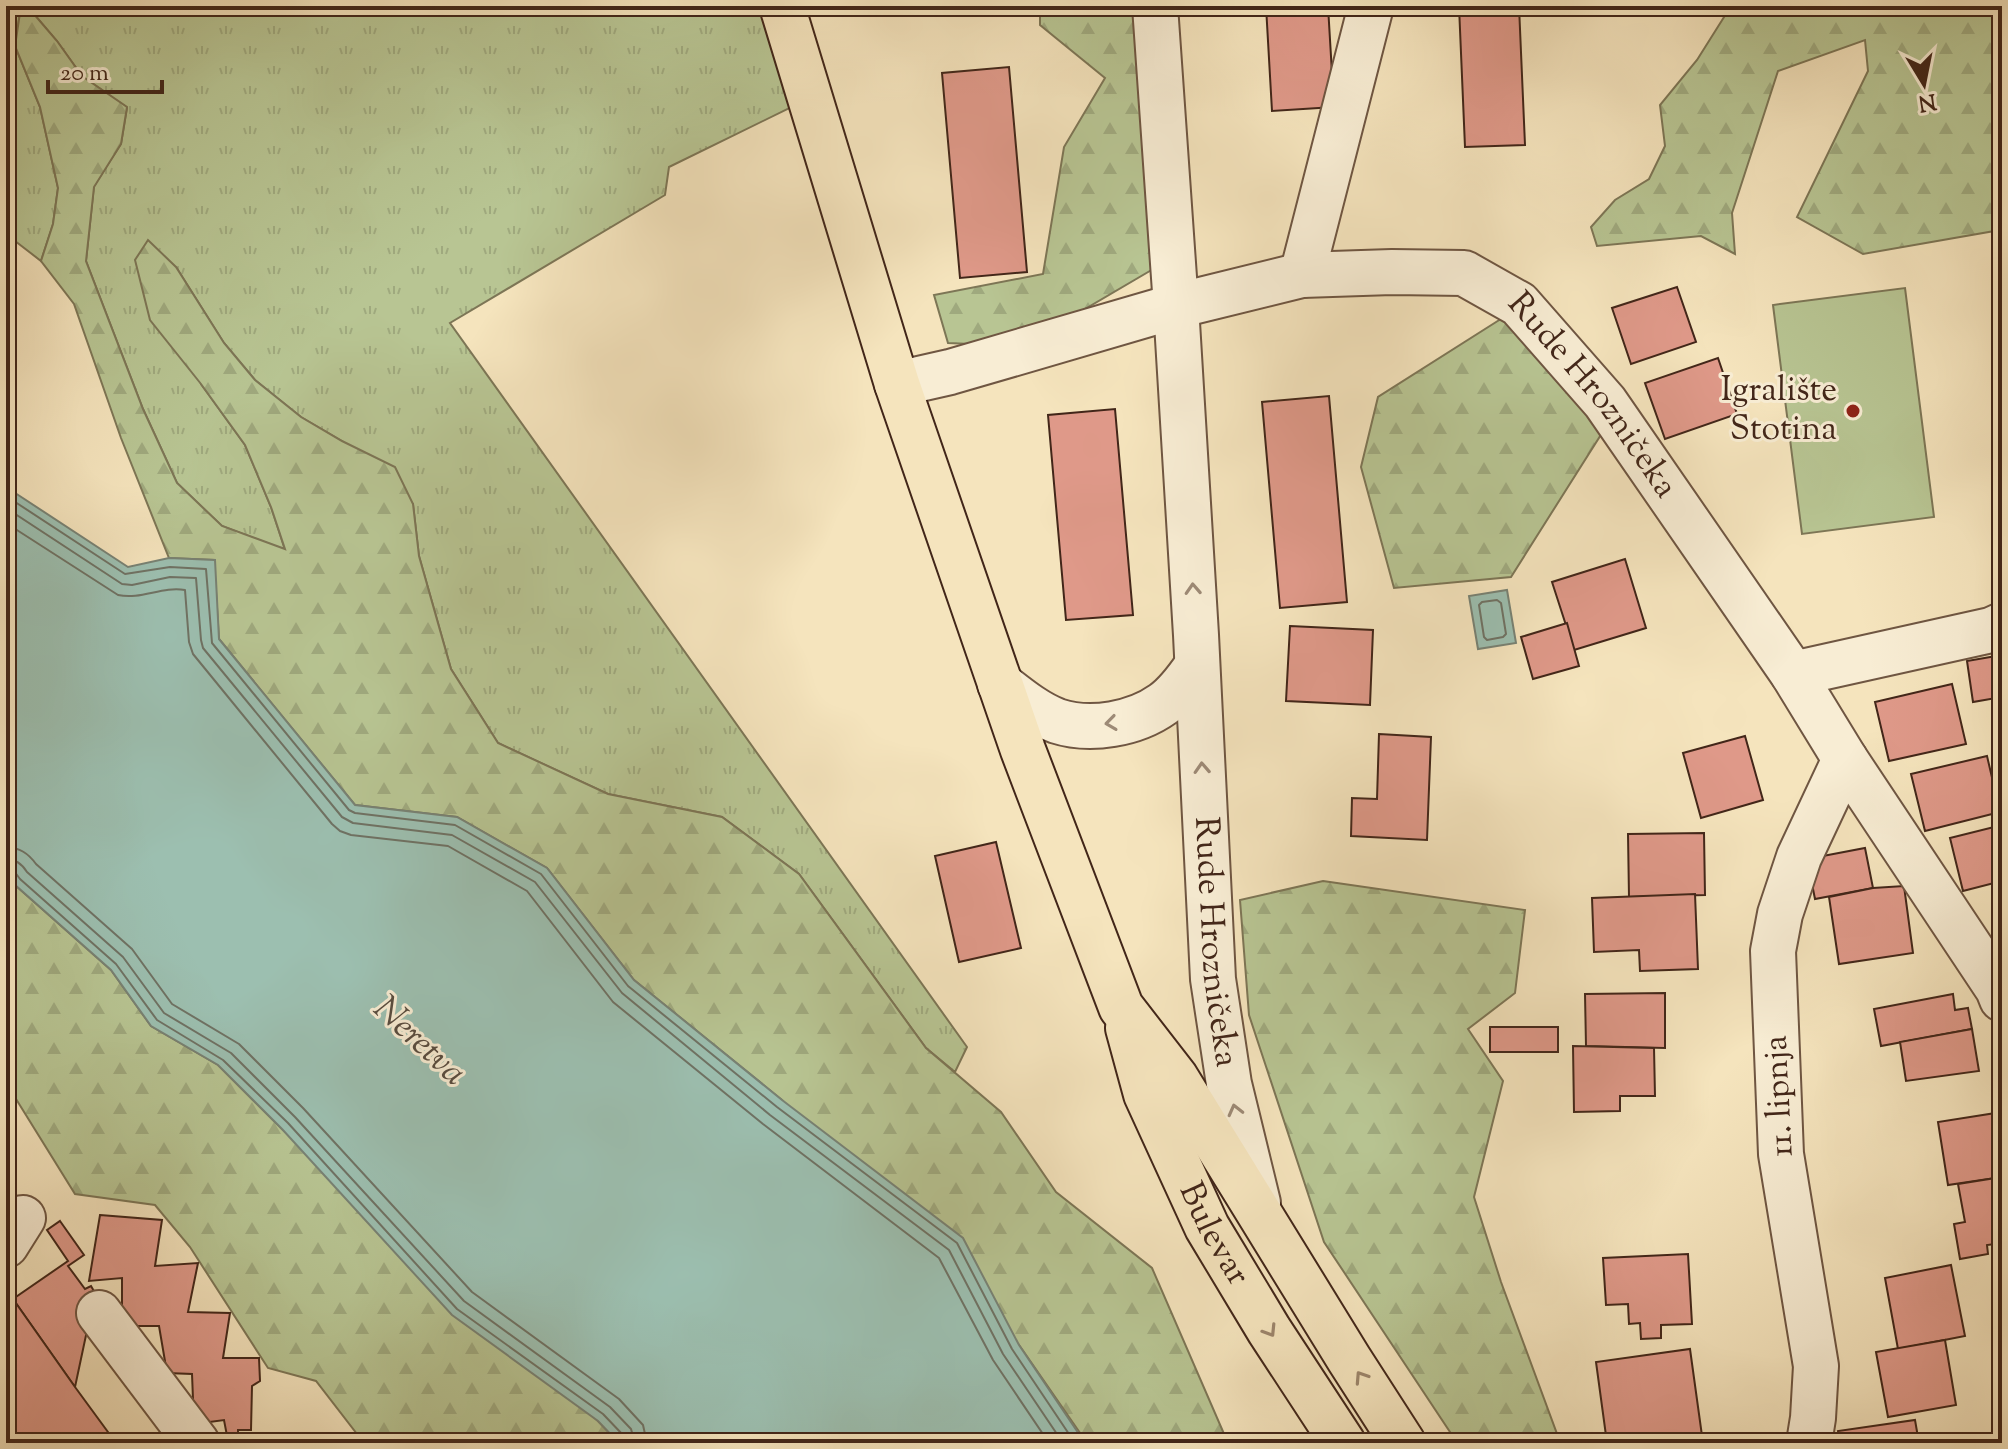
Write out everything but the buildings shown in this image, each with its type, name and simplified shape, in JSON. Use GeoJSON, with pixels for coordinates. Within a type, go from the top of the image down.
{"type":"FeatureCollection","features":[{"type":"Feature","properties":{"kind":"main road"},"geometry":{"type":"LineString","coordinates":[[782,6],[897,384],[1000,684],[1121,1007],[1176,1078],[1403,1443]]}},
{"type":"Feature","properties":{"kind":"main road","name":"Bulevar"},"geometry":{"type":"LineString","coordinates":[[1121,1007],[1146,1094],[1207,1227],[1269,1330],[1343,1443]]}},
{"type":"Feature","properties":{"kind":"street","name":"Rude Hrozničeka"},"geometry":{"type":"LineString","coordinates":[[1155,6],[1176,306],[1213,979],[1229,1084],[1260,1213]]}},
{"type":"Feature","properties":{"kind":"street"},"geometry":{"type":"LineString","coordinates":[[1302,275],[1371,6]]}},
{"type":"Feature","properties":{"kind":"street","name":"Rude Hrozničeka"},"geometry":{"type":"LineString","coordinates":[[897,384],[950,372],[1176,306],[1302,275],[1464,273],[1519,304],[1605,402],[1793,674]]}},
{"type":"Feature","properties":{"kind":"street"},"geometry":{"type":"LineString","coordinates":[[2002,625],[1793,674],[2002,999]]}},
{"type":"Feature","properties":{"kind":"street"},"geometry":{"type":"LineString","coordinates":[[1000,684],[1033,709],[1059,721],[1092,726],[1119,723],[1144,715],[1166,703],[1196,667]]}},
{"type":"Feature","properties":{"kind":"street","name":"11. lipnja"},"geometry":{"type":"LineString","coordinates":[[1809,1443],[1816,1366],[1781,1154],[1773,951],[1780,914],[1799,857],[1845,759]]}},
{"type":"Feature","properties":{"kind":"street"},"geometry":{"type":"LineString","coordinates":[[99,1313],[197,1443]]}},
{"type":"Feature","properties":{"kind":"green space"},"geometry":{"type":"Polygon","coordinates":[[[6,6],[21,6],[15,46],[40,107],[58,188],[53,224],[41,261],[6,234],[6,6]]]}},
{"type":"Feature","properties":{"kind":"green space"},"geometry":{"type":"Polygon","coordinates":[[[21,6],[27,6],[82,76],[127,107],[121,144],[94,187],[86,261],[143,409],[177,483],[222,526],[285,549],[245,445],[150,320],[135,260],[148,240],[176,267],[224,343],[255,380],[301,417],[395,467],[413,504],[419,556],[451,669],[498,743],[608,794],[722,817],[799,874],[926,1048],[1001,1112],[1056,1192],[1152,1268],[1228,1443],[1087,1443],[1019,1345],[782,1100],[634,980],[547,868],[457,817],[355,805],[219,639],[214,560],[169,558],[121,438],[74,304],[41,261],[53,224],[58,188],[40,107],[15,46],[21,6]]]}},
{"type":"Feature","properties":{"kind":"green space"},"geometry":{"type":"Polygon","coordinates":[[[27,6],[834,6],[785,14],[810,98],[669,167],[665,195],[450,323],[967,1047],[955,1072],[926,1048],[799,874],[722,817],[608,794],[498,743],[451,669],[419,556],[413,504],[342,441],[301,417],[255,380],[224,343],[176,267],[201,384],[245,445],[285,550],[222,526],[177,483],[143,409],[86,261],[94,186],[121,144],[127,108],[82,76],[27,6]]]}},
{"type":"Feature","properties":{"kind":"green space"},"geometry":{"type":"Polygon","coordinates":[[[1040,6],[1141,6],[1160,265],[1061,323],[993,345],[948,343],[934,295],[1043,274],[1064,147],[1105,78],[1040,25],[1040,6]]]}},
{"type":"Feature","properties":{"kind":"green space"},"geometry":{"type":"Polygon","coordinates":[[[1731,6],[2002,6],[2002,228],[1863,254],[1797,217],[1868,71],[1865,40],[1778,71],[1732,213],[1735,254],[1701,236],[1597,246],[1591,227],[1615,200],[1649,179],[1665,146],[1660,105],[1697,60],[1731,6]]]}},
{"type":"Feature","properties":{"kind":"green space","name":"Igralište Stotina"},"geometry":{"type":"Polygon","coordinates":[[[1905,288],[1934,517],[1802,534],[1773,305],[1905,288]]]}},
{"type":"Feature","properties":{"kind":"green space"},"geometry":{"type":"Polygon","coordinates":[[[1504,317],[1602,433],[1511,577],[1394,588],[1361,467],[1378,397],[1504,317]]]}},
{"type":"Feature","properties":{"kind":"green space"},"geometry":{"type":"Polygon","coordinates":[[[6,873],[14,884],[111,970],[151,1026],[218,1065],[282,1129],[619,1443],[364,1443],[316,1381],[268,1368],[190,1247],[155,1205],[75,1194],[16,1099],[6,1099],[6,873]]]}},
{"type":"Feature","properties":{"kind":"green space"},"geometry":{"type":"Polygon","coordinates":[[[1323,881],[1525,910],[1515,993],[1468,1029],[1503,1081],[1474,1197],[1501,1282],[1560,1442],[1454,1438],[1324,1242],[1249,1015],[1240,900],[1323,881]]]}},
{"type":"Feature","properties":{"kind":"water","name":"Neretva"},"geometry":{"type":"Polygon","coordinates":[[[6,487],[128,567],[169,558],[215,560],[219,639],[355,805],[457,817],[547,868],[634,980],[782,1100],[963,1238],[1019,1345],[1085,1443],[619,1443],[598,1421],[452,1315],[282,1129],[218,1065],[151,1026],[111,970],[14,884],[6,873],[6,487]]]}},
{"type":"Feature","properties":{"kind":"water"},"geometry":{"type":"Polygon","coordinates":[[[1507,590],[1516,643],[1478,649],[1469,596],[1507,590]]]}},
{"type":"Feature","properties":{"kind":"place","name":"Igralište Stotina"},"geometry":{"type":"Point","coordinates":[1853,411]}}]}
